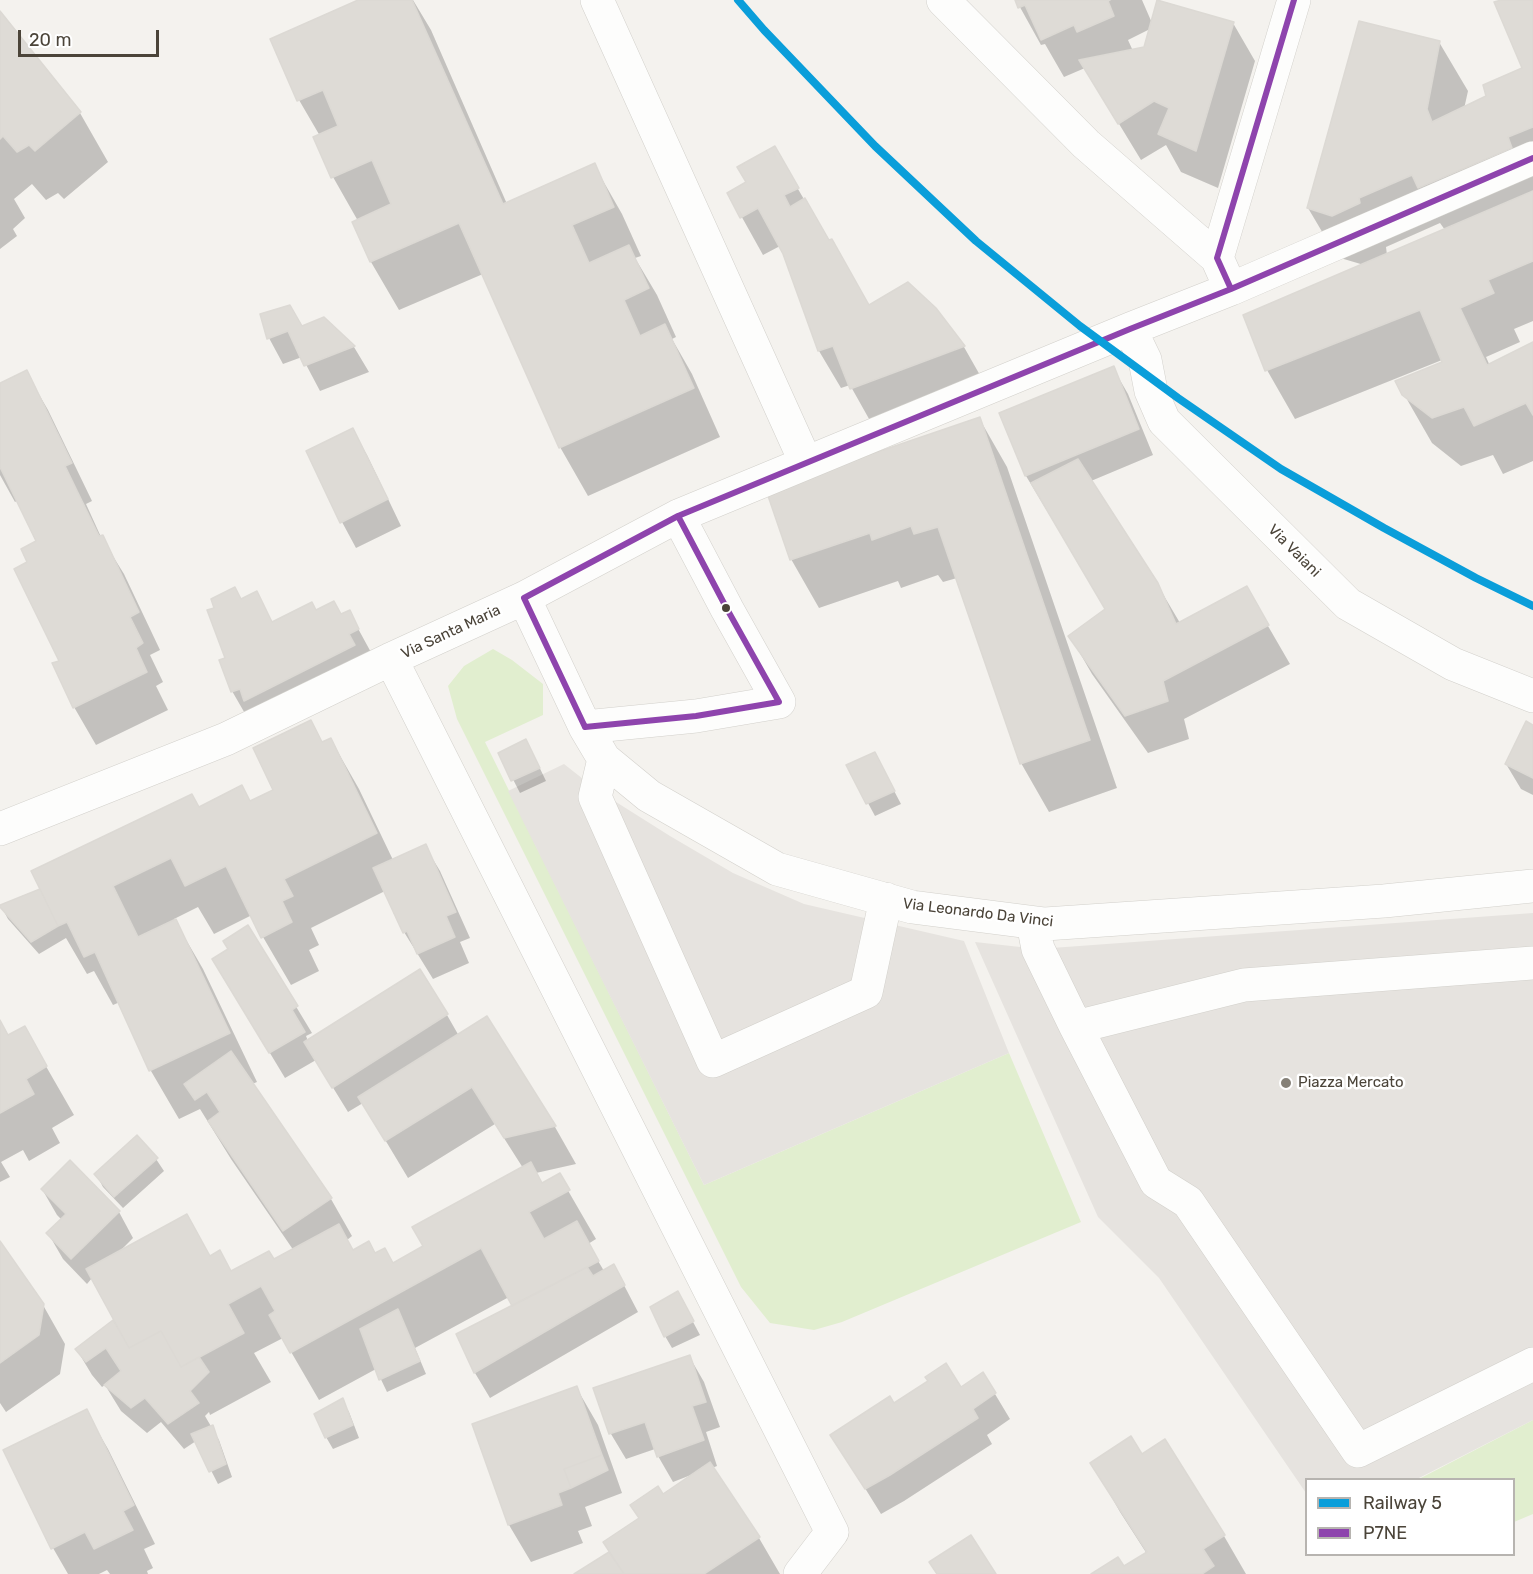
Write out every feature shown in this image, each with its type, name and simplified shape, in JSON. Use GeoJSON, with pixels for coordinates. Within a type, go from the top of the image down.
{"type":"FeatureCollection","features":[{"type":"Feature","properties":{"kind":"street"},"geometry":{"type":"LineString","coordinates":[[597,0],[806,463]]}},
{"type":"Feature","properties":{"kind":"street"},"geometry":{"type":"LineString","coordinates":[[943,0],[1086,144],[1217,258],[1231,289]]}},
{"type":"Feature","properties":{"kind":"street"},"geometry":{"type":"LineString","coordinates":[[1217,258],[1294,0]]}},
{"type":"Feature","properties":{"kind":"street","name":"Via Santa Maria"},"geometry":{"type":"LineString","coordinates":[[0,829],[226,739],[524,598],[678,516],[1231,289],[1533,158]]}},
{"type":"Feature","properties":{"kind":"street","name":"Via Vaiani"},"geometry":{"type":"LineString","coordinates":[[1131,329],[1145,360],[1151,391],[1164,421],[1348,604],[1453,664],[1533,696]]}},
{"type":"Feature","properties":{"kind":"street"},"geometry":{"type":"LineString","coordinates":[[585,727],[696,716],[779,702],[678,516]]}},
{"type":"Feature","properties":{"kind":"street","name":"Via Leonardo Da Vinci"},"geometry":{"type":"LineString","coordinates":[[524,598],[585,727],[604,759],[649,796],[777,869],[912,906],[1045,924],[1384,901],[1533,886]]}},
{"type":"Feature","properties":{"kind":"street"},"geometry":{"type":"LineString","coordinates":[[391,659],[832,1532],[800,1574]]}},
{"type":"Feature","properties":{"kind":"street"},"geometry":{"type":"LineString","coordinates":[[604,759],[594,797],[712,1061],[866,992],[886,899]]}},
{"type":"Feature","properties":{"kind":"street"},"geometry":{"type":"LineString","coordinates":[[1033,923],[1038,949],[1156,1182],[1188,1202],[1358,1451],[1533,1364]]}},
{"type":"Feature","properties":{"kind":"street"},"geometry":{"type":"LineString","coordinates":[[1076,1027],[1244,984],[1533,963]]}},
{"type":"Feature","properties":{"kind":"green space"},"geometry":{"type":"Polygon","coordinates":[[[493,649],[512,660],[543,684],[543,715],[485,742],[704,1185],[1009,1053],[1081,1222],[842,1322],[814,1330],[770,1323],[741,1287],[457,719],[448,686],[464,666],[493,649]]]}},
{"type":"Feature","properties":{"kind":"green space"},"geometry":{"type":"Polygon","coordinates":[[[1533,1420],[1533,1514],[1515,1522],[1515,1478],[1421,1478],[1533,1420]]]}},
{"type":"Feature","properties":{"kind":"shaded area"},"geometry":{"type":"Polygon","coordinates":[[[564,764],[597,790],[733,873],[804,904],[964,941],[1009,1053],[704,1185],[508,791],[564,764]]]}},
{"type":"Feature","properties":{"kind":"shaded area","name":"Piazza Mercato"},"geometry":{"type":"Polygon","coordinates":[[[1533,913],[1533,1420],[1419,1478],[1305,1478],[1305,1492],[1159,1278],[1098,1217],[975,942],[1038,949],[1533,913]]]}},
{"type":"Feature","properties":{"kind":"building"},"geometry":{"type":"Polygon","coordinates":[[[358,0],[412,0],[503,204],[595,163],[614,207],[572,225],[589,263],[629,245],[649,288],[624,300],[640,336],[665,324],[694,388],[559,448],[459,223],[370,262],[352,222],[391,204],[372,160],[331,178],[313,137],[338,126],[323,90],[297,101],[270,39],[358,0]]]}},
{"type":"Feature","properties":{"kind":"building"},"geometry":{"type":"Polygon","coordinates":[[[1015,0],[1110,0],[1108,1],[1114,16],[1077,32],[1074,25],[1041,40],[1025,5],[1018,8],[1015,0]]]}},
{"type":"Feature","properties":{"kind":"building"},"geometry":{"type":"Polygon","coordinates":[[[1157,0],[1234,22],[1196,151],[1158,134],[1169,108],[1154,101],[1118,124],[1079,60],[1144,47],[1157,0]]]}},
{"type":"Feature","properties":{"kind":"building"},"geometry":{"type":"Polygon","coordinates":[[[1533,0],[1533,127],[1508,137],[1512,148],[1418,188],[1412,175],[1359,198],[1360,203],[1332,216],[1307,208],[1359,21],[1440,41],[1427,109],[1432,122],[1486,96],[1483,85],[1522,68],[1494,2],[1533,0]]]}},
{"type":"Feature","properties":{"kind":"building"},"geometry":{"type":"Polygon","coordinates":[[[0,11],[81,112],[35,151],[29,145],[17,152],[3,136],[0,139],[0,11]]]}},
{"type":"Feature","properties":{"kind":"building"},"geometry":{"type":"Polygon","coordinates":[[[775,146],[799,188],[784,195],[790,207],[805,198],[829,240],[832,239],[869,305],[908,282],[936,308],[965,346],[850,389],[833,346],[818,351],[783,254],[758,208],[740,218],[727,193],[746,182],[737,167],[775,146]]]}},
{"type":"Feature","properties":{"kind":"building"},"geometry":{"type":"Polygon","coordinates":[[[1533,191],[1533,261],[1488,280],[1494,293],[1460,308],[1487,365],[1533,342],[1533,415],[1526,403],[1474,426],[1464,407],[1432,418],[1402,395],[1395,381],[1442,362],[1420,310],[1265,371],[1243,315],[1533,191]]]}},
{"type":"Feature","properties":{"kind":"building"},"geometry":{"type":"Polygon","coordinates":[[[290,305],[302,326],[324,317],[355,346],[304,366],[288,331],[267,339],[260,314],[290,305]]]}},
{"type":"Feature","properties":{"kind":"building"},"geometry":{"type":"Polygon","coordinates":[[[1114,366],[1139,429],[1025,476],[999,413],[1114,366]]]}},
{"type":"Feature","properties":{"kind":"building"},"geometry":{"type":"Polygon","coordinates":[[[27,370],[72,463],[65,466],[99,536],[103,535],[139,612],[130,617],[143,643],[136,648],[147,672],[73,708],[52,663],[59,661],[14,569],[27,562],[21,549],[36,541],[0,467],[0,383],[27,370]]]}},
{"type":"Feature","properties":{"kind":"building"},"geometry":{"type":"Polygon","coordinates":[[[980,417],[1090,740],[1020,764],[938,527],[914,534],[911,526],[872,540],[870,533],[790,560],[766,490],[980,417]]]}},
{"type":"Feature","properties":{"kind":"building"},"geometry":{"type":"Polygon","coordinates":[[[353,428],[388,499],[340,523],[306,451],[353,428]]]}},
{"type":"Feature","properties":{"kind":"building"},"geometry":{"type":"Polygon","coordinates":[[[1078,459],[1158,583],[1176,624],[1247,586],[1269,625],[1163,681],[1168,701],[1125,716],[1068,636],[1105,609],[1031,483],[1078,459]]]}},
{"type":"Feature","properties":{"kind":"building"},"geometry":{"type":"Polygon","coordinates":[[[235,587],[241,599],[257,591],[272,622],[312,602],[316,610],[334,601],[341,614],[350,610],[359,629],[349,634],[355,645],[244,701],[240,689],[231,692],[219,660],[225,658],[207,610],[214,608],[211,599],[235,587]]]}},
{"type":"Feature","properties":{"kind":"building"},"geometry":{"type":"Polygon","coordinates":[[[311,720],[322,742],[331,738],[377,833],[284,879],[293,896],[282,901],[292,922],[261,938],[226,866],[185,886],[171,858],[113,886],[138,937],[176,919],[230,1033],[149,1071],[95,952],[84,957],[67,922],[58,926],[31,871],[192,794],[199,807],[242,785],[250,801],[273,790],[253,748],[311,720]]]}},
{"type":"Feature","properties":{"kind":"building"},"geometry":{"type":"Polygon","coordinates":[[[1526,721],[1533,725],[1533,778],[1505,764],[1526,721]]]}},
{"type":"Feature","properties":{"kind":"building"},"geometry":{"type":"Polygon","coordinates":[[[526,739],[540,768],[511,781],[498,753],[526,739]]]}},
{"type":"Feature","properties":{"kind":"building"},"geometry":{"type":"Polygon","coordinates":[[[875,752],[895,791],[866,804],[846,765],[875,752]]]}},
{"type":"Feature","properties":{"kind":"building"},"geometry":{"type":"Polygon","coordinates":[[[426,844],[456,912],[446,916],[455,937],[417,954],[407,931],[403,933],[373,868],[426,844]]]}},
{"type":"Feature","properties":{"kind":"building"},"geometry":{"type":"Polygon","coordinates":[[[40,889],[58,926],[31,942],[0,905],[40,889]]]}},
{"type":"Feature","properties":{"kind":"building"},"geometry":{"type":"Polygon","coordinates":[[[248,925],[298,1006],[292,1010],[305,1032],[269,1053],[212,959],[228,949],[223,941],[248,925]]]}},
{"type":"Feature","properties":{"kind":"building"},"geometry":{"type":"Polygon","coordinates":[[[420,969],[448,1014],[332,1088],[304,1042],[420,969]]]}},
{"type":"Feature","properties":{"kind":"building"},"geometry":{"type":"Polygon","coordinates":[[[487,1016],[556,1126],[504,1138],[472,1087],[385,1141],[358,1097],[487,1016]]]}},
{"type":"Feature","properties":{"kind":"building"},"geometry":{"type":"Polygon","coordinates":[[[0,1020],[8,1035],[25,1026],[47,1066],[26,1079],[34,1094],[0,1113],[0,1020]]]}},
{"type":"Feature","properties":{"kind":"building"},"geometry":{"type":"Polygon","coordinates":[[[231,1051],[332,1198],[283,1231],[208,1121],[220,1112],[207,1092],[195,1100],[184,1084],[231,1051]]]}},
{"type":"Feature","properties":{"kind":"building"},"geometry":{"type":"Polygon","coordinates":[[[137,1135],[158,1158],[114,1197],[94,1174],[137,1135]]]}},
{"type":"Feature","properties":{"kind":"building"},"geometry":{"type":"Polygon","coordinates":[[[70,1160],[120,1211],[71,1259],[46,1233],[66,1214],[41,1189],[70,1160]]]}},
{"type":"Feature","properties":{"kind":"building"},"geometry":{"type":"Polygon","coordinates":[[[531,1162],[542,1183],[560,1173],[570,1190],[529,1212],[544,1239],[577,1221],[599,1261],[512,1306],[481,1248],[290,1353],[269,1315],[275,1311],[261,1286],[228,1304],[244,1333],[181,1367],[161,1331],[129,1348],[86,1269],[187,1214],[210,1256],[220,1250],[231,1271],[269,1251],[274,1259],[339,1224],[353,1250],[369,1241],[375,1253],[385,1248],[393,1263],[423,1246],[412,1227],[531,1162]]]}},
{"type":"Feature","properties":{"kind":"building"},"geometry":{"type":"Polygon","coordinates":[[[0,1241],[44,1304],[39,1335],[0,1363],[0,1241]]]}},
{"type":"Feature","properties":{"kind":"building"},"geometry":{"type":"Polygon","coordinates":[[[614,1264],[625,1285],[474,1373],[456,1334],[587,1267],[593,1276],[614,1264]]]}},
{"type":"Feature","properties":{"kind":"building"},"geometry":{"type":"Polygon","coordinates":[[[678,1291],[694,1321],[664,1337],[650,1307],[678,1291]]]}},
{"type":"Feature","properties":{"kind":"building"},"geometry":{"type":"Polygon","coordinates":[[[398,1309],[420,1361],[379,1380],[360,1329],[398,1309]]]}},
{"type":"Feature","properties":{"kind":"building"},"geometry":{"type":"Polygon","coordinates":[[[113,1320],[129,1348],[161,1331],[181,1367],[199,1357],[209,1372],[190,1391],[199,1403],[168,1424],[145,1398],[131,1408],[104,1385],[121,1371],[106,1348],[86,1362],[75,1349],[113,1320]]]}},
{"type":"Feature","properties":{"kind":"building"},"geometry":{"type":"Polygon","coordinates":[[[690,1355],[706,1402],[692,1406],[704,1440],[657,1457],[645,1422],[609,1434],[593,1388],[690,1355]]]}},
{"type":"Feature","properties":{"kind":"building"},"geometry":{"type":"Polygon","coordinates":[[[946,1363],[961,1387],[983,1372],[996,1393],[973,1409],[978,1418],[865,1489],[830,1435],[890,1396],[894,1403],[928,1381],[925,1377],[946,1363]]]}},
{"type":"Feature","properties":{"kind":"building"},"geometry":{"type":"Polygon","coordinates":[[[577,1386],[602,1455],[564,1469],[571,1488],[558,1493],[562,1505],[508,1525],[472,1424],[577,1386]]]}},
{"type":"Feature","properties":{"kind":"building"},"geometry":{"type":"Polygon","coordinates":[[[343,1398],[353,1425],[325,1438],[314,1414],[343,1398]]]}},
{"type":"Feature","properties":{"kind":"building"},"geometry":{"type":"Polygon","coordinates":[[[87,1409],[134,1505],[123,1511],[133,1530],[94,1549],[85,1532],[51,1549],[3,1450],[87,1409]]]}},
{"type":"Feature","properties":{"kind":"building"},"geometry":{"type":"Polygon","coordinates":[[[213,1425],[226,1464],[209,1472],[191,1434],[213,1425]]]}},
{"type":"Feature","properties":{"kind":"building"},"geometry":{"type":"Polygon","coordinates":[[[1131,1436],[1142,1454],[1165,1439],[1225,1535],[1203,1549],[1214,1566],[1202,1574],[1091,1574],[1118,1557],[1124,1566],[1147,1552],[1090,1463],[1131,1436]]]}},
{"type":"Feature","properties":{"kind":"building"},"geometry":{"type":"Polygon","coordinates":[[[602,1455],[608,1470],[571,1488],[564,1469],[602,1455]]]}},
{"type":"Feature","properties":{"kind":"building"},"geometry":{"type":"Polygon","coordinates":[[[710,1462],[760,1537],[704,1574],[624,1574],[603,1542],[639,1518],[630,1505],[658,1486],[663,1494],[710,1462]]]}},
{"type":"Feature","properties":{"kind":"building"},"geometry":{"type":"Polygon","coordinates":[[[971,1535],[996,1574],[937,1574],[929,1562],[971,1535]]]}},
{"type":"Feature","properties":{"kind":"building"},"geometry":{"type":"Polygon","coordinates":[[[609,1552],[624,1574],[574,1574],[609,1552]]]}},
{"type":"Feature","properties":{"kind":"rail line","name":"5"},"geometry":{"type":"LineString","coordinates":[[738,0],[875,146],[976,241],[1080,326],[1178,398],[1281,469],[1384,528],[1533,606]]}},
{"type":"Feature","properties":{"kind":"transit line","name":"P7NE"},"geometry":{"type":"LineString","coordinates":[[1231,289],[1217,258],[1294,0]]}},
{"type":"Feature","properties":{"kind":"transit line","name":"P7NE"},"geometry":{"type":"LineString","coordinates":[[585,727],[524,598],[678,516],[1231,289],[1533,158]]}},
{"type":"Feature","properties":{"kind":"transit line","name":"P7NE"},"geometry":{"type":"LineString","coordinates":[[585,727],[696,716],[779,702],[678,516]]}},
{"type":"Feature","properties":{"kind":"place","name":"Piazza Mercato"},"geometry":{"type":"Point","coordinates":[1286,1083]}}]}
